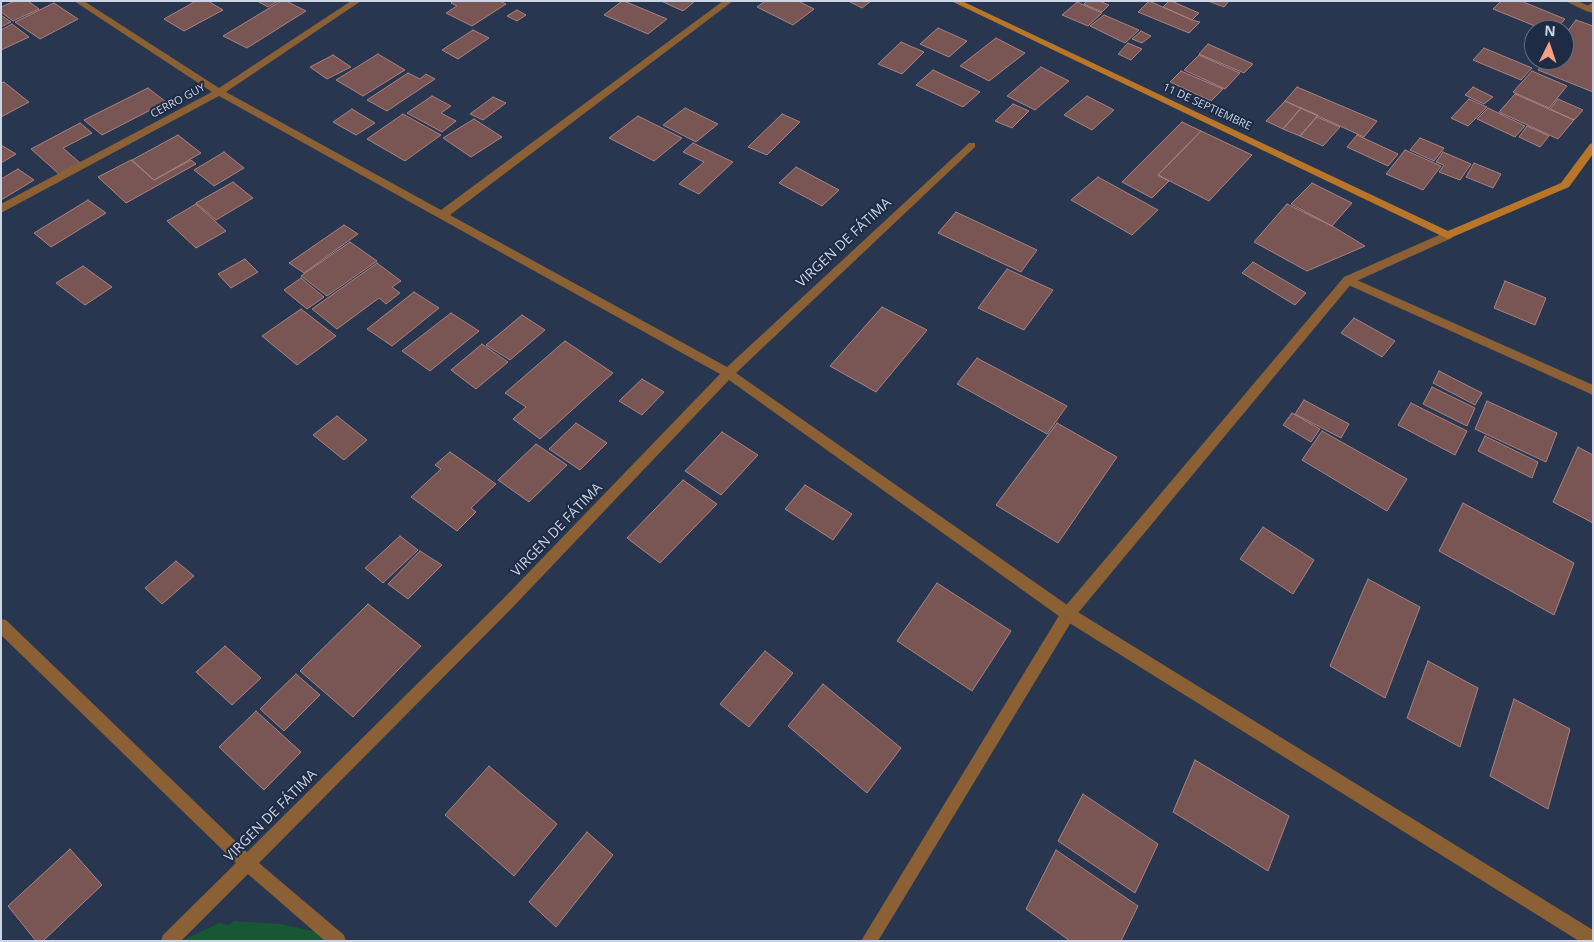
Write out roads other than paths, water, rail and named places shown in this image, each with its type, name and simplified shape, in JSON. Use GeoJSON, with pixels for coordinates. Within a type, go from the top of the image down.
{"type":"FeatureCollection","features":[{"type":"Feature","properties":{"kind":"main road","name":"11 DE SEPTIEMBRE"},"geometry":{"type":"LineString","coordinates":[[955,1],[1448,235]]}},
{"type":"Feature","properties":{"kind":"main road"},"geometry":{"type":"LineString","coordinates":[[1448,235],[1565,185],[1593,146]]}},
{"type":"Feature","properties":{"kind":"street"},"geometry":{"type":"LineString","coordinates":[[78,1],[219,92],[728,374],[1068,614],[1593,940]]}},
{"type":"Feature","properties":{"kind":"street","name":"CERRO GUY"},"geometry":{"type":"LineString","coordinates":[[1,209],[219,92],[357,1]]}},
{"type":"Feature","properties":{"kind":"street"},"geometry":{"type":"LineString","coordinates":[[442,215],[729,1]]}},
{"type":"Feature","properties":{"kind":"street"},"geometry":{"type":"LineString","coordinates":[[1569,1],[1591,8]]}},
{"type":"Feature","properties":{"kind":"street","name":"VIRGEN DE FÁTIMA"},"geometry":{"type":"LineString","coordinates":[[168,941],[507,604],[728,374],[972,145]]}},
{"type":"Feature","properties":{"kind":"street"},"geometry":{"type":"LineString","coordinates":[[869,941],[1068,614],[1348,280],[1448,235]]}},
{"type":"Feature","properties":{"kind":"street"},"geometry":{"type":"LineString","coordinates":[[1348,280],[1593,390]]}},
{"type":"Feature","properties":{"kind":"street"},"geometry":{"type":"LineString","coordinates":[[1,625],[247,863],[338,941]]}}]}
